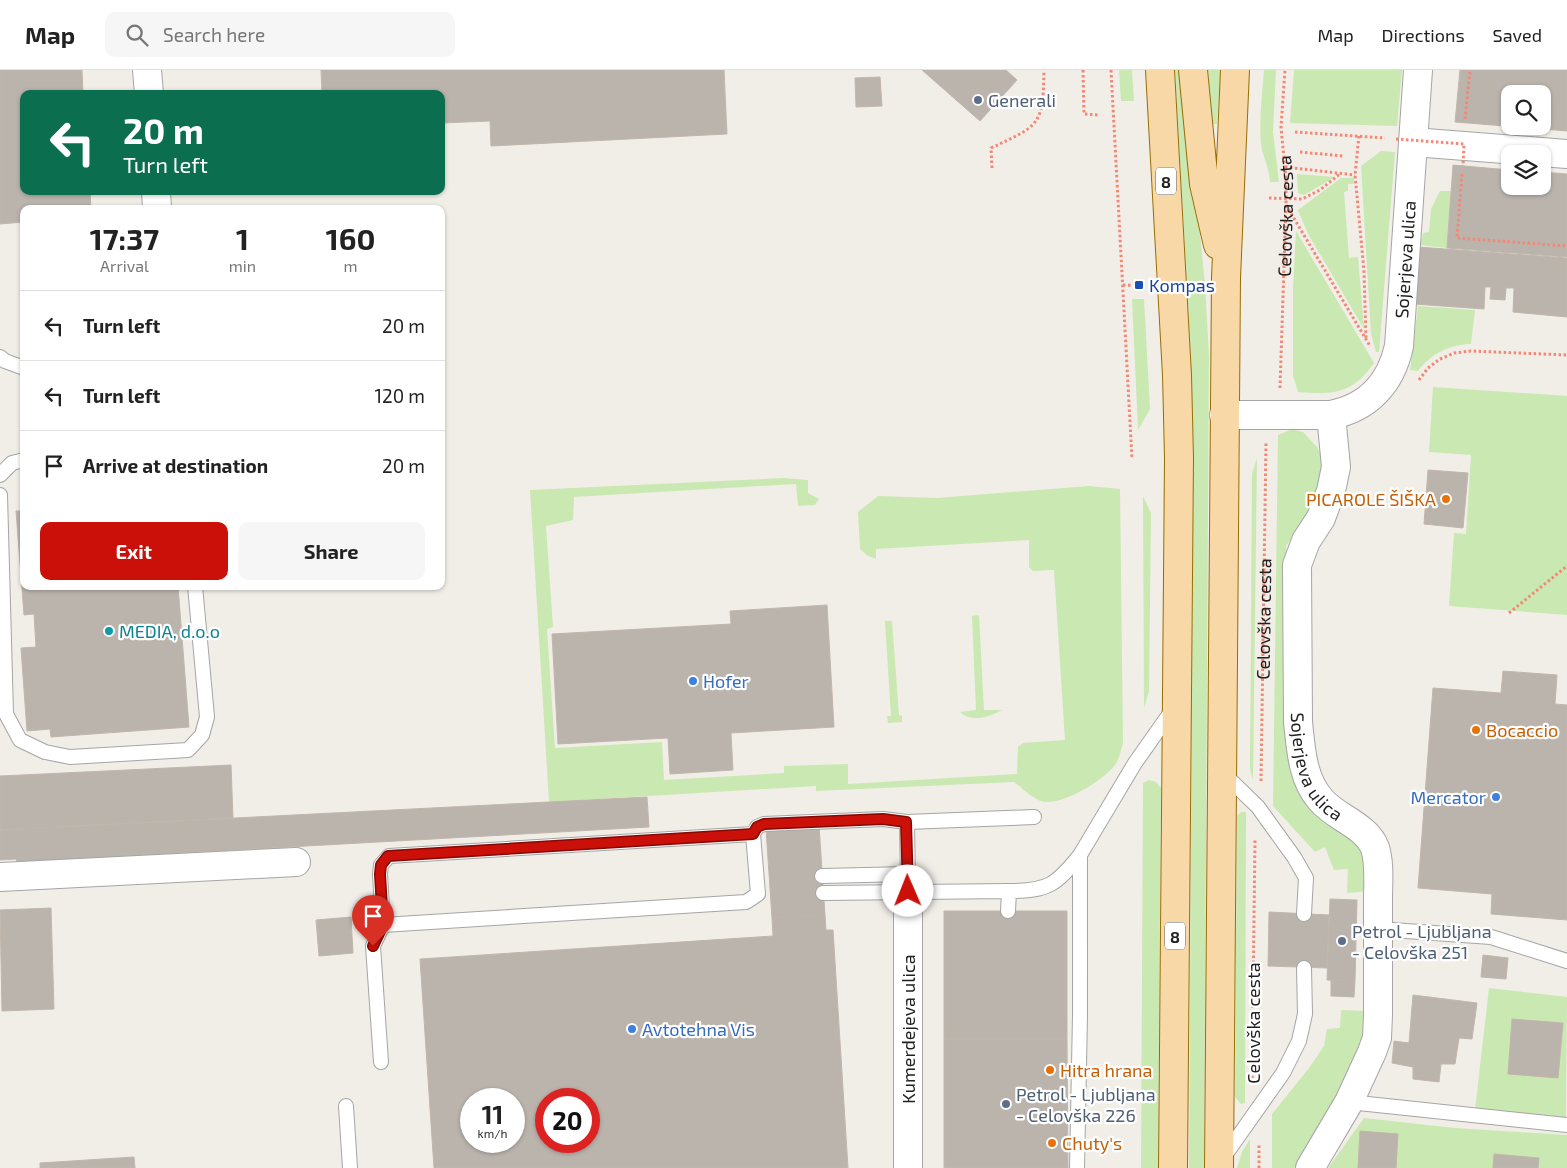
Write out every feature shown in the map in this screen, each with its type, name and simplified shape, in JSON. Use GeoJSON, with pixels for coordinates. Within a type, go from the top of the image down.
{"type":"FeatureCollection","features":[{"type":"Feature","properties":{"kind":"main road","name":"8"},"geometry":{"type":"LineString","coordinates":[[1160,70],[1179,458],[1174,1168]]}},
{"type":"Feature","properties":{"kind":"main road"},"geometry":{"type":"LineString","coordinates":[[1193,70],[1204,184],[1226,278]]}},
{"type":"Feature","properties":{"kind":"main road","name":"Celovška cesta"},"geometry":{"type":"LineString","coordinates":[[1220,1165],[1224,415],[1226,278],[1235,70]]}},
{"type":"Feature","properties":{"kind":"street"},"geometry":{"type":"LineString","coordinates":[[147,70],[149,90]]}},
{"type":"Feature","properties":{"kind":"street","name":"Sojerjeva ulica"},"geometry":{"type":"LineString","coordinates":[[1224,415],[1331,415],[1352,409],[1365,401],[1388,378],[1399,346],[1404,140],[1418,70]]}},
{"type":"Feature","properties":{"kind":"street"},"geometry":{"type":"LineString","coordinates":[[1404,140],[1567,154]]}},
{"type":"Feature","properties":{"kind":"street","name":"Sojerjeva ulica"},"geometry":{"type":"LineString","coordinates":[[1310,1168],[1349,1102],[1377,1038],[1378,874],[1375,849],[1371,840],[1359,829],[1321,801],[1308,780],[1302,755],[1298,722],[1297,565],[1306,541],[1321,518],[1331,491],[1336,466],[1331,415]]}},
{"type":"Feature","properties":{"kind":"street"},"geometry":{"type":"LineString","coordinates":[[0,878],[296,862]]}},
{"type":"Feature","properties":{"kind":"street","name":"Kumerdejeva ulica"},"geometry":{"type":"LineString","coordinates":[[908,882],[908,1168]]}},
{"type":"Feature","properties":{"kind":"lane"},"geometry":{"type":"LineString","coordinates":[[0,356],[5,361],[20,367]]}},
{"type":"Feature","properties":{"kind":"lane"},"geometry":{"type":"LineString","coordinates":[[0,475],[12,463],[20,461]]}},
{"type":"Feature","properties":{"kind":"lane"},"geometry":{"type":"LineString","coordinates":[[0,495],[6,714],[20,740],[45,752],[70,757],[188,750],[202,735],[207,717],[195,590]]}},
{"type":"Feature","properties":{"kind":"lane"},"geometry":{"type":"LineString","coordinates":[[822,876],[1009,891],[1033,891],[1050,885],[1064,875],[1080,855],[1135,763],[1176,704]]}},
{"type":"Feature","properties":{"kind":"lane"},"geometry":{"type":"LineString","coordinates":[[1222,772],[1258,807],[1294,856],[1306,878],[1304,914]]}},
{"type":"Feature","properties":{"kind":"lane"},"geometry":{"type":"LineString","coordinates":[[383,925],[746,902],[764,894],[763,878],[753,834],[757,827],[764,824],[883,819],[906,822],[1034,816]]}},
{"type":"Feature","properties":{"kind":"lane"},"geometry":{"type":"LineString","coordinates":[[906,822],[908,882]]}},
{"type":"Feature","properties":{"kind":"lane"},"geometry":{"type":"LineString","coordinates":[[381,1062],[373,946],[383,925],[380,874],[381,865],[388,856],[753,834]]}},
{"type":"Feature","properties":{"kind":"lane"},"geometry":{"type":"LineString","coordinates":[[1077,1168],[1074,1013],[1080,855]]}},
{"type":"Feature","properties":{"kind":"lane"},"geometry":{"type":"LineString","coordinates":[[823,893],[908,882]]}},
{"type":"Feature","properties":{"kind":"lane"},"geometry":{"type":"LineString","coordinates":[[1008,911],[1009,891]]}},
{"type":"Feature","properties":{"kind":"lane"},"geometry":{"type":"LineString","coordinates":[[1378,929],[1492,937],[1567,961]]}},
{"type":"Feature","properties":{"kind":"lane"},"geometry":{"type":"LineString","coordinates":[[1220,1165],[1283,1073],[1300,1041],[1305,1014],[1304,968]]}},
{"type":"Feature","properties":{"kind":"lane"},"geometry":{"type":"LineString","coordinates":[[1349,1102],[1567,1125]]}},
{"type":"Feature","properties":{"kind":"lane"},"geometry":{"type":"LineString","coordinates":[[346,1106],[350,1168]]}},
{"type":"Feature","properties":{"kind":"path"},"geometry":{"type":"LineString","coordinates":[[992,168],[991,148],[1031,127],[1040,116],[1044,104],[1044,70]]}},
{"type":"Feature","properties":{"kind":"path"},"geometry":{"type":"LineString","coordinates":[[1083,70],[1084,114],[1098,115]]}},
{"type":"Feature","properties":{"kind":"path"},"geometry":{"type":"LineString","coordinates":[[1111,70],[1132,459]]}},
{"type":"Feature","properties":{"kind":"path","name":"Celovška cesta"},"geometry":{"type":"LineString","coordinates":[[1259,1168],[1260,1127],[1252,1095],[1255,820],[1261,794],[1266,445],[1279,393],[1282,354],[1286,198],[1281,127],[1285,70]]}},
{"type":"Feature","properties":{"kind":"path"},"geometry":{"type":"LineString","coordinates":[[1466,109],[1470,70]]}},
{"type":"Feature","properties":{"kind":"path"},"geometry":{"type":"LineString","coordinates":[[1295,132],[1383,138]]}},
{"type":"Feature","properties":{"kind":"path"},"geometry":{"type":"LineString","coordinates":[[1359,136],[1356,175],[1364,271],[1366,340]]}},
{"type":"Feature","properties":{"kind":"path"},"geometry":{"type":"LineString","coordinates":[[1404,140],[1464,144],[1463,166]]}},
{"type":"Feature","properties":{"kind":"path"},"geometry":{"type":"LineString","coordinates":[[1300,152],[1343,156]]}},
{"type":"Feature","properties":{"kind":"path"},"geometry":{"type":"LineString","coordinates":[[1284,168],[1356,175]]}},
{"type":"Feature","properties":{"kind":"path"},"geometry":{"type":"LineString","coordinates":[[1270,198],[1302,199],[1320,190],[1341,173]]}},
{"type":"Feature","properties":{"kind":"path"},"geometry":{"type":"LineString","coordinates":[[1461,179],[1457,238],[1567,246]]}},
{"type":"Feature","properties":{"kind":"path"},"geometry":{"type":"LineString","coordinates":[[1286,204],[1382,364],[1404,378],[1417,382],[1428,368],[1440,359],[1454,353],[1471,351],[1567,355]]}},
{"type":"Feature","properties":{"kind":"path"},"geometry":{"type":"LineString","coordinates":[[1123,286],[1144,286]]}},
{"type":"Feature","properties":{"kind":"path"},"geometry":{"type":"LineString","coordinates":[[1509,613],[1567,566]]}},
{"type":"Feature","properties":{"kind":"green space"},"geometry":{"type":"Polygon","coordinates":[[[1119,70],[1132,70],[1134,101],[1121,101],[1119,70]]]}},
{"type":"Feature","properties":{"kind":"green space"},"geometry":{"type":"Polygon","coordinates":[[[1175,70],[1184,70],[1205,285],[1209,356],[1204,1168],[1189,1168],[1192,659],[1191,354],[1175,70]]]}},
{"type":"Feature","properties":{"kind":"green space"},"geometry":{"type":"Polygon","coordinates":[[[1208,70],[1221,70],[1217,124],[1213,124],[1208,70]]]}},
{"type":"Feature","properties":{"kind":"green space"},"geometry":{"type":"Polygon","coordinates":[[[1264,70],[1276,70],[1273,132],[1279,182],[1270,182],[1261,144],[1264,70]]]}},
{"type":"Feature","properties":{"kind":"green space"},"geometry":{"type":"Polygon","coordinates":[[[1294,70],[1402,70],[1397,126],[1290,123],[1294,70]]]}},
{"type":"Feature","properties":{"kind":"green space"},"geometry":{"type":"Polygon","coordinates":[[[1381,151],[1395,152],[1379,352],[1376,352],[1371,334],[1361,166],[1381,151]]]}},
{"type":"Feature","properties":{"kind":"green space"},"geometry":{"type":"Polygon","coordinates":[[[1297,174],[1335,177],[1304,195],[1298,193],[1297,174]]]}},
{"type":"Feature","properties":{"kind":"green space"},"geometry":{"type":"Polygon","coordinates":[[[1341,178],[1354,178],[1354,184],[1348,184],[1348,191],[1344,192],[1349,258],[1358,257],[1364,329],[1308,234],[1298,210],[1341,178]]]}},
{"type":"Feature","properties":{"kind":"green space"},"geometry":{"type":"Polygon","coordinates":[[[1440,191],[1451,191],[1447,248],[1420,245],[1423,233],[1429,232],[1431,209],[1440,191]]]}},
{"type":"Feature","properties":{"kind":"green space"},"geometry":{"type":"Polygon","coordinates":[[[1296,231],[1374,363],[1358,381],[1350,387],[1341,390],[1322,393],[1298,392],[1293,376],[1293,288],[1296,231]]]}},
{"type":"Feature","properties":{"kind":"green space"},"geometry":{"type":"Polygon","coordinates":[[[1132,299],[1144,299],[1150,409],[1138,430],[1132,299]]]}},
{"type":"Feature","properties":{"kind":"green space"},"geometry":{"type":"Polygon","coordinates":[[[1418,306],[1475,310],[1471,344],[1448,348],[1429,359],[1418,371],[1410,370],[1418,306]]]}},
{"type":"Feature","properties":{"kind":"green space"},"geometry":{"type":"Polygon","coordinates":[[[1433,387],[1567,396],[1567,615],[1449,606],[1454,533],[1466,534],[1471,455],[1429,452],[1433,387]]]}},
{"type":"Feature","properties":{"kind":"green space"},"geometry":{"type":"Polygon","coordinates":[[[1292,429],[1303,432],[1317,447],[1322,458],[1323,471],[1309,513],[1286,546],[1285,741],[1293,772],[1306,799],[1328,824],[1354,838],[1365,856],[1369,891],[1347,893],[1348,869],[1334,870],[1325,847],[1315,852],[1273,806],[1278,435],[1292,429]]]}},
{"type":"Feature","properties":{"kind":"green space"},"geometry":{"type":"Polygon","coordinates":[[[1257,458],[1253,780],[1250,769],[1252,474],[1257,458]]]}},
{"type":"Feature","properties":{"kind":"green space"},"geometry":{"type":"Polygon","coordinates":[[[784,478],[808,480],[808,493],[819,499],[815,505],[798,506],[796,484],[574,497],[573,520],[546,526],[553,627],[547,629],[555,748],[662,742],[664,780],[784,773],[784,766],[848,764],[848,784],[1017,774],[1018,747],[1023,743],[1065,740],[1054,570],[1033,571],[1029,567],[1029,540],[876,549],[876,559],[868,556],[860,549],[858,512],[878,496],[937,498],[1089,486],[1120,489],[1123,743],[1118,760],[1112,768],[1096,782],[1075,794],[1047,802],[1034,798],[1014,782],[816,791],[816,786],[549,802],[530,490],[784,478]]]}},
{"type":"Feature","properties":{"kind":"green space"},"geometry":{"type":"Polygon","coordinates":[[[1143,496],[1151,513],[1149,691],[1144,708],[1143,496]]]}},
{"type":"Feature","properties":{"kind":"green space"},"geometry":{"type":"Polygon","coordinates":[[[979,615],[984,710],[1002,710],[986,717],[975,718],[960,712],[976,710],[972,616],[979,615]]]}},
{"type":"Feature","properties":{"kind":"green space"},"geometry":{"type":"Polygon","coordinates":[[[885,621],[892,621],[899,715],[902,716],[902,722],[888,723],[887,716],[891,716],[885,621]]]}},
{"type":"Feature","properties":{"kind":"green space"},"geometry":{"type":"Polygon","coordinates":[[[1149,780],[1156,782],[1161,788],[1158,1168],[1141,1168],[1143,783],[1149,780]]]}},
{"type":"Feature","properties":{"kind":"green space"},"geometry":{"type":"Polygon","coordinates":[[[1241,812],[1246,812],[1245,1103],[1241,1104],[1235,1097],[1237,816],[1241,812]]]}},
{"type":"Feature","properties":{"kind":"green space"},"geometry":{"type":"Polygon","coordinates":[[[1489,988],[1567,997],[1566,1120],[1475,1110],[1489,988]]]}},
{"type":"Feature","properties":{"kind":"green space"},"geometry":{"type":"Polygon","coordinates":[[[1341,1010],[1366,1011],[1365,1029],[1361,1045],[1329,1112],[1309,1140],[1294,1168],[1272,1168],[1272,1114],[1324,1046],[1327,1029],[1340,1028],[1341,1010]]]}},
{"type":"Feature","properties":{"kind":"green space"},"geometry":{"type":"Polygon","coordinates":[[[1364,1118],[1455,1128],[1567,1135],[1567,1168],[1328,1168],[1364,1118]]]}},
{"type":"Feature","properties":{"kind":"green space"},"geometry":{"type":"Polygon","coordinates":[[[1250,1139],[1250,1168],[1237,1168],[1242,1152],[1250,1139]]]}},
{"type":"Feature","properties":{"kind":"building"},"geometry":{"type":"Polygon","coordinates":[[[0,70],[82,70],[83,90],[20,90],[20,195],[90,195],[91,205],[20,205],[20,222],[0,224],[0,70]]]}},
{"type":"Feature","properties":{"kind":"building"},"geometry":{"type":"Polygon","coordinates":[[[321,70],[724,70],[727,134],[491,146],[490,121],[445,123],[445,90],[322,90],[321,70]]]}},
{"type":"Feature","properties":{"kind":"building","name":"Generali"},"geometry":{"type":"Polygon","coordinates":[[[922,70],[1006,70],[1017,80],[980,121],[922,70]]]}},
{"type":"Feature","properties":{"kind":"building"},"geometry":{"type":"Polygon","coordinates":[[[1460,70],[1567,70],[1567,131],[1551,130],[1551,85],[1501,85],[1501,126],[1455,122],[1460,70]]]}},
{"type":"Feature","properties":{"kind":"building"},"geometry":{"type":"Polygon","coordinates":[[[880,77],[882,106],[856,107],[855,78],[880,77]]]}},
{"type":"Feature","properties":{"kind":"building"},"geometry":{"type":"Polygon","coordinates":[[[1453,165],[1501,169],[1501,195],[1551,195],[1551,173],[1567,174],[1567,257],[1447,248],[1453,165]]]}},
{"type":"Feature","properties":{"kind":"building"},"geometry":{"type":"Polygon","coordinates":[[[1418,247],[1567,258],[1567,317],[1513,312],[1514,288],[1506,288],[1505,300],[1490,299],[1491,287],[1485,287],[1484,309],[1414,304],[1418,247]]]}},
{"type":"Feature","properties":{"kind":"building","name":"PICAROLE ŠIŠKA"},"geometry":{"type":"Polygon","coordinates":[[[1428,470],[1468,473],[1463,528],[1424,524],[1428,470]]]}},
{"type":"Feature","properties":{"kind":"building","name":"MEDIA, d.o.o"},"geometry":{"type":"Polygon","coordinates":[[[16,511],[20,511],[20,563],[16,511]]]}},
{"type":"Feature","properties":{"kind":"building","name":"MEDIA, d.o.o"},"geometry":{"type":"Polygon","coordinates":[[[22,590],[178,590],[189,727],[51,737],[50,729],[27,731],[21,648],[36,647],[34,614],[24,615],[22,590]]]}},
{"type":"Feature","properties":{"kind":"building","name":"Hofer"},"geometry":{"type":"Polygon","coordinates":[[[827,605],[834,727],[731,733],[733,770],[670,774],[668,738],[558,744],[552,634],[731,624],[730,611],[827,605]]]}},
{"type":"Feature","properties":{"kind":"building","name":"Mercator"},"geometry":{"type":"Polygon","coordinates":[[[1503,671],[1557,675],[1555,704],[1567,705],[1567,920],[1491,914],[1492,894],[1418,888],[1433,688],[1501,693],[1503,671]]]}},
{"type":"Feature","properties":{"kind":"building"},"geometry":{"type":"Polygon","coordinates":[[[231,765],[233,818],[0,830],[0,776],[231,765]]]}},
{"type":"Feature","properties":{"kind":"building"},"geometry":{"type":"Polygon","coordinates":[[[647,797],[649,827],[17,862],[16,859],[0,860],[0,830],[647,797]]]}},
{"type":"Feature","properties":{"kind":"building"},"geometry":{"type":"Polygon","coordinates":[[[819,825],[825,915],[772,918],[766,829],[819,825]]]}},
{"type":"Feature","properties":{"kind":"building","name":"Petrol - Ljubljana - Celovška 251"},"geometry":{"type":"Polygon","coordinates":[[[1330,899],[1357,900],[1355,981],[1327,980],[1330,899]]]}},
{"type":"Feature","properties":{"kind":"building"},"geometry":{"type":"Polygon","coordinates":[[[51,908],[54,1009],[2,1011],[0,910],[51,908]]]}},
{"type":"Feature","properties":{"kind":"building"},"geometry":{"type":"Polygon","coordinates":[[[944,911],[1067,911],[1067,1039],[944,1039],[944,911]]]}},
{"type":"Feature","properties":{"kind":"building"},"geometry":{"type":"Polygon","coordinates":[[[1269,912],[1329,915],[1327,968],[1268,966],[1269,912]]]}},
{"type":"Feature","properties":{"kind":"building","name":"Avtotehna Vis"},"geometry":{"type":"Polygon","coordinates":[[[825,915],[826,930],[833,930],[848,1168],[434,1168],[420,959],[773,936],[772,918],[825,915]]]}},
{"type":"Feature","properties":{"kind":"building"},"geometry":{"type":"Polygon","coordinates":[[[351,917],[353,953],[319,956],[316,920],[351,917]]]}},
{"type":"Feature","properties":{"kind":"building"},"geometry":{"type":"Polygon","coordinates":[[[1483,955],[1508,958],[1506,979],[1481,977],[1483,955]]]}},
{"type":"Feature","properties":{"kind":"building"},"geometry":{"type":"Polygon","coordinates":[[[1331,980],[1355,981],[1354,997],[1331,996],[1331,980]]]}},
{"type":"Feature","properties":{"kind":"building"},"geometry":{"type":"Polygon","coordinates":[[[1413,995],[1477,1003],[1472,1039],[1459,1038],[1455,1064],[1441,1064],[1439,1082],[1413,1079],[1413,1067],[1392,1063],[1394,1041],[1409,1043],[1413,995]]]}},
{"type":"Feature","properties":{"kind":"building"},"geometry":{"type":"Polygon","coordinates":[[[1512,1019],[1563,1023],[1558,1078],[1508,1074],[1512,1019]]]}},
{"type":"Feature","properties":{"kind":"building","name":"Petrol - Ljubljana - Celovška 226"},"geometry":{"type":"Polygon","coordinates":[[[944,1039],[1067,1039],[1068,1168],[944,1168],[944,1039]]]}},
{"type":"Feature","properties":{"kind":"building"},"geometry":{"type":"Polygon","coordinates":[[[1360,1131],[1398,1134],[1396,1168],[1358,1168],[1360,1131]]]}},
{"type":"Feature","properties":{"kind":"building"},"geometry":{"type":"Polygon","coordinates":[[[1494,1154],[1539,1158],[1538,1168],[1493,1168],[1494,1154]]]}},
{"type":"Feature","properties":{"kind":"building"},"geometry":{"type":"Polygon","coordinates":[[[134,1157],[135,1168],[40,1168],[40,1163],[134,1157]]]}},
{"type":"Feature","properties":{"kind":"place","name":"Generali"},"geometry":{"type":"Point","coordinates":[978,100]}},
{"type":"Feature","properties":{"kind":"place","name":"Kompas"},"geometry":{"type":"Point","coordinates":[1139,285]}},
{"type":"Feature","properties":{"kind":"place","name":"PICAROLE ŠIŠKA"},"geometry":{"type":"Point","coordinates":[1446,499]}},
{"type":"Feature","properties":{"kind":"place","name":"MEDIA, d.o.o"},"geometry":{"type":"Point","coordinates":[109,631]}},
{"type":"Feature","properties":{"kind":"place","name":"Hofer"},"geometry":{"type":"Point","coordinates":[693,681]}},
{"type":"Feature","properties":{"kind":"place","name":"Bocaccio"},"geometry":{"type":"Point","coordinates":[1476,730]}},
{"type":"Feature","properties":{"kind":"place","name":"Mercator"},"geometry":{"type":"Point","coordinates":[1496,797]}},
{"type":"Feature","properties":{"kind":"place","name":"Petrol - Ljubljana - Celovška 251"},"geometry":{"type":"Point","coordinates":[1342,941]}},
{"type":"Feature","properties":{"kind":"place","name":"Avtotehna Vis"},"geometry":{"type":"Point","coordinates":[632,1029]}},
{"type":"Feature","properties":{"kind":"place","name":"Hitra hrana"},"geometry":{"type":"Point","coordinates":[1050,1070]}},
{"type":"Feature","properties":{"kind":"place","name":"Petrol - Ljubljana - Celovška 226"},"geometry":{"type":"Point","coordinates":[1006,1104]}},
{"type":"Feature","properties":{"kind":"place","name":"Chuty's"},"geometry":{"type":"Point","coordinates":[1052,1143]}},
{"type":"Feature","properties":{"kind":"route"},"geometry":{"type":"LineString","coordinates":[[373,946],[383,925],[380,874],[381,865],[388,856],[753,834],[757,827],[764,824],[883,819],[906,822],[908,891]]}}]}
